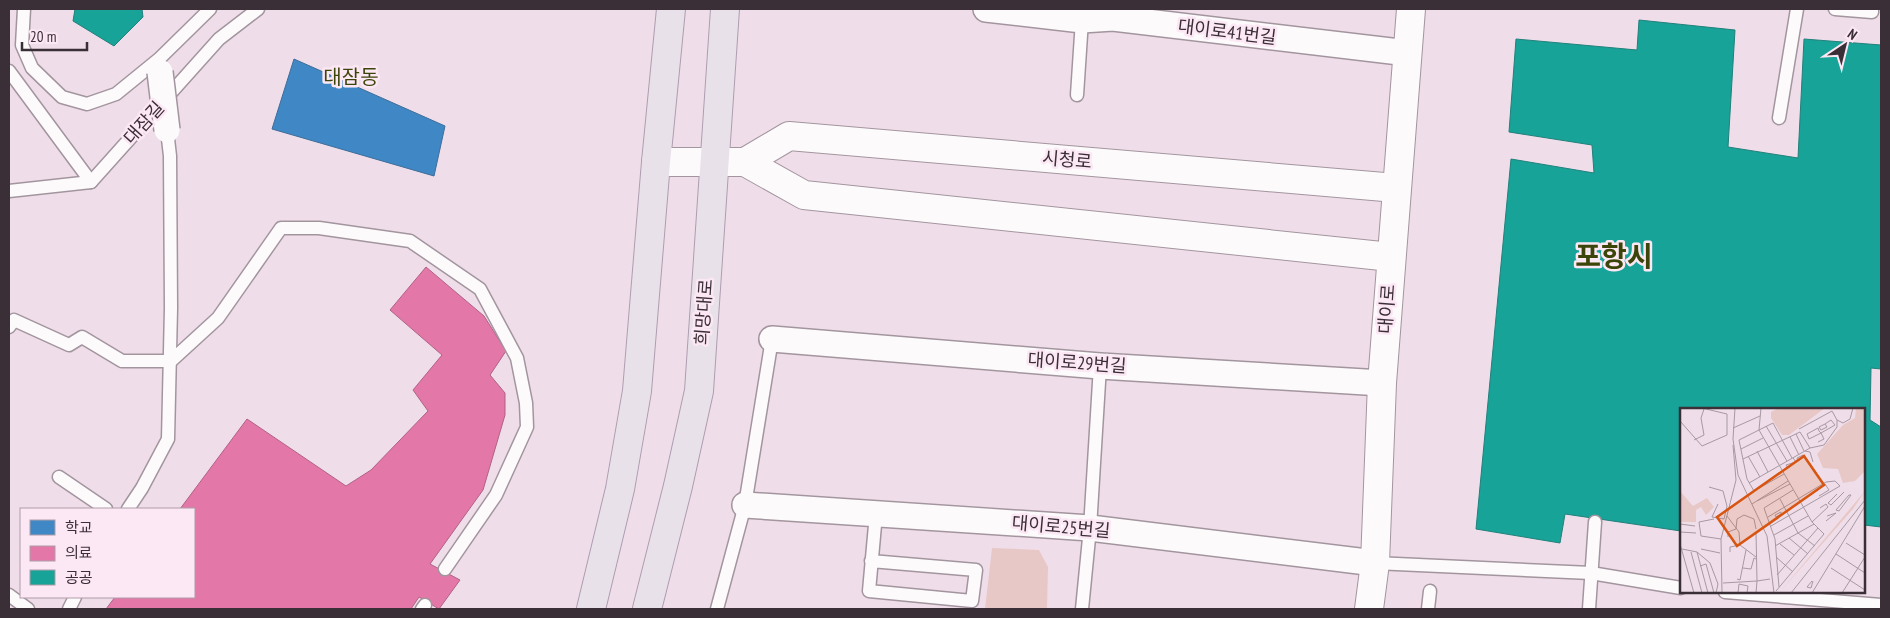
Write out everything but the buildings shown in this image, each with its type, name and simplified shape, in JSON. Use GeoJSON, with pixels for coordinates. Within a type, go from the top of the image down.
{"type":"FeatureCollection","features":[{"type":"Feature","properties":{"kind":"main road"},"geometry":{"type":"LineString","coordinates":[[591,609],[620,490],[637,391],[671,9]]}},
{"type":"Feature","properties":{"kind":"main road","name":"희망대로"},"geometry":{"type":"LineString","coordinates":[[647,609],[699,392],[725,9]]}},
{"type":"Feature","properties":{"kind":"street","name":"대이로41번길"},"geometry":{"type":"LineString","coordinates":[[986,9],[1082,20],[1114,13],[1408,53]]}},
{"type":"Feature","properties":{"kind":"street","name":"대이로"},"geometry":{"type":"LineString","coordinates":[[1369,609],[1375,563],[1382,383],[1411,9]]}},
{"type":"Feature","properties":{"kind":"street"},"geometry":{"type":"LineString","coordinates":[[160,66],[167,130]]}},
{"type":"Feature","properties":{"kind":"street","name":"시청로"},"geometry":{"type":"LineString","coordinates":[[656,162],[745,162],[789,136],[1396,188]]}},
{"type":"Feature","properties":{"kind":"street"},"geometry":{"type":"LineString","coordinates":[[745,162],[804,196],[1391,257]]}},
{"type":"Feature","properties":{"kind":"street","name":"대이로29번길"},"geometry":{"type":"LineString","coordinates":[[772,339],[1100,366],[1382,383]]}},
{"type":"Feature","properties":{"kind":"street","name":"대이로25번길"},"geometry":{"type":"LineString","coordinates":[[745,505],[1090,528],[1375,563]]}},
{"type":"Feature","properties":{"kind":"lane"},"geometry":{"type":"LineString","coordinates":[[24,9],[22,45],[32,68],[62,97],[87,104],[116,94],[160,66],[210,9]]}},
{"type":"Feature","properties":{"kind":"lane","name":"대잠길"},"geometry":{"type":"LineString","coordinates":[[91,182],[219,39],[258,9]]}},
{"type":"Feature","properties":{"kind":"lane"},"geometry":{"type":"LineString","coordinates":[[1779,118],[1797,9]]}},
{"type":"Feature","properties":{"kind":"lane"},"geometry":{"type":"LineString","coordinates":[[1835,9],[1872,12],[1872,9]]}},
{"type":"Feature","properties":{"kind":"lane"},"geometry":{"type":"LineString","coordinates":[[1077,95],[1082,20]]}},
{"type":"Feature","properties":{"kind":"lane"},"geometry":{"type":"LineString","coordinates":[[9,71],[91,182]]}},
{"type":"Feature","properties":{"kind":"lane"},"geometry":{"type":"LineString","coordinates":[[129,508],[142,488],[168,439],[170,156],[167,130]]}},
{"type":"Feature","properties":{"kind":"lane"},"geometry":{"type":"LineString","coordinates":[[9,191],[91,182]]}},
{"type":"Feature","properties":{"kind":"lane"},"geometry":{"type":"LineString","coordinates":[[10,321],[69,345],[82,337],[122,361],[170,361],[218,318],[281,228],[319,228],[410,241],[480,289],[517,358],[526,403],[527,427],[496,495],[445,569]]}},
{"type":"Feature","properties":{"kind":"lane"},"geometry":{"type":"LineString","coordinates":[[717,609],[745,505],[772,339]]}},
{"type":"Feature","properties":{"kind":"lane"},"geometry":{"type":"LineString","coordinates":[[1082,609],[1090,528],[1100,366]]}},
{"type":"Feature","properties":{"kind":"lane"},"geometry":{"type":"LineString","coordinates":[[59,477],[105,508]]}},
{"type":"Feature","properties":{"kind":"lane"},"geometry":{"type":"LineString","coordinates":[[871,561],[976,570],[972,601],[869,591],[871,561],[876,514]]}},
{"type":"Feature","properties":{"kind":"lane"},"geometry":{"type":"LineString","coordinates":[[1589,609],[1595,522]]}},
{"type":"Feature","properties":{"kind":"lane"},"geometry":{"type":"LineString","coordinates":[[1375,563],[1591,574],[1680,588]]}},
{"type":"Feature","properties":{"kind":"lane"},"geometry":{"type":"LineString","coordinates":[[1428,609],[1430,591]]}},
{"type":"Feature","properties":{"kind":"lane"},"geometry":{"type":"LineString","coordinates":[[1764,593],[1801,594],[1881,605]]}},
{"type":"Feature","properties":{"kind":"lane"},"geometry":{"type":"LineString","coordinates":[[9,595],[28,609]]}},
{"type":"Feature","properties":{"kind":"shaded area"},"geometry":{"type":"Polygon","coordinates":[[[992,548],[1039,550],[1048,567],[1047,609],[985,609],[992,548]]]}},
{"type":"Feature","properties":{"kind":"district","name":"대잠동"},"geometry":{"type":"Point","coordinates":[351,77]}},
{"type":"Feature","properties":{"kind":"district","name":"포항시"},"geometry":{"type":"Point","coordinates":[1614,256]}}]}
